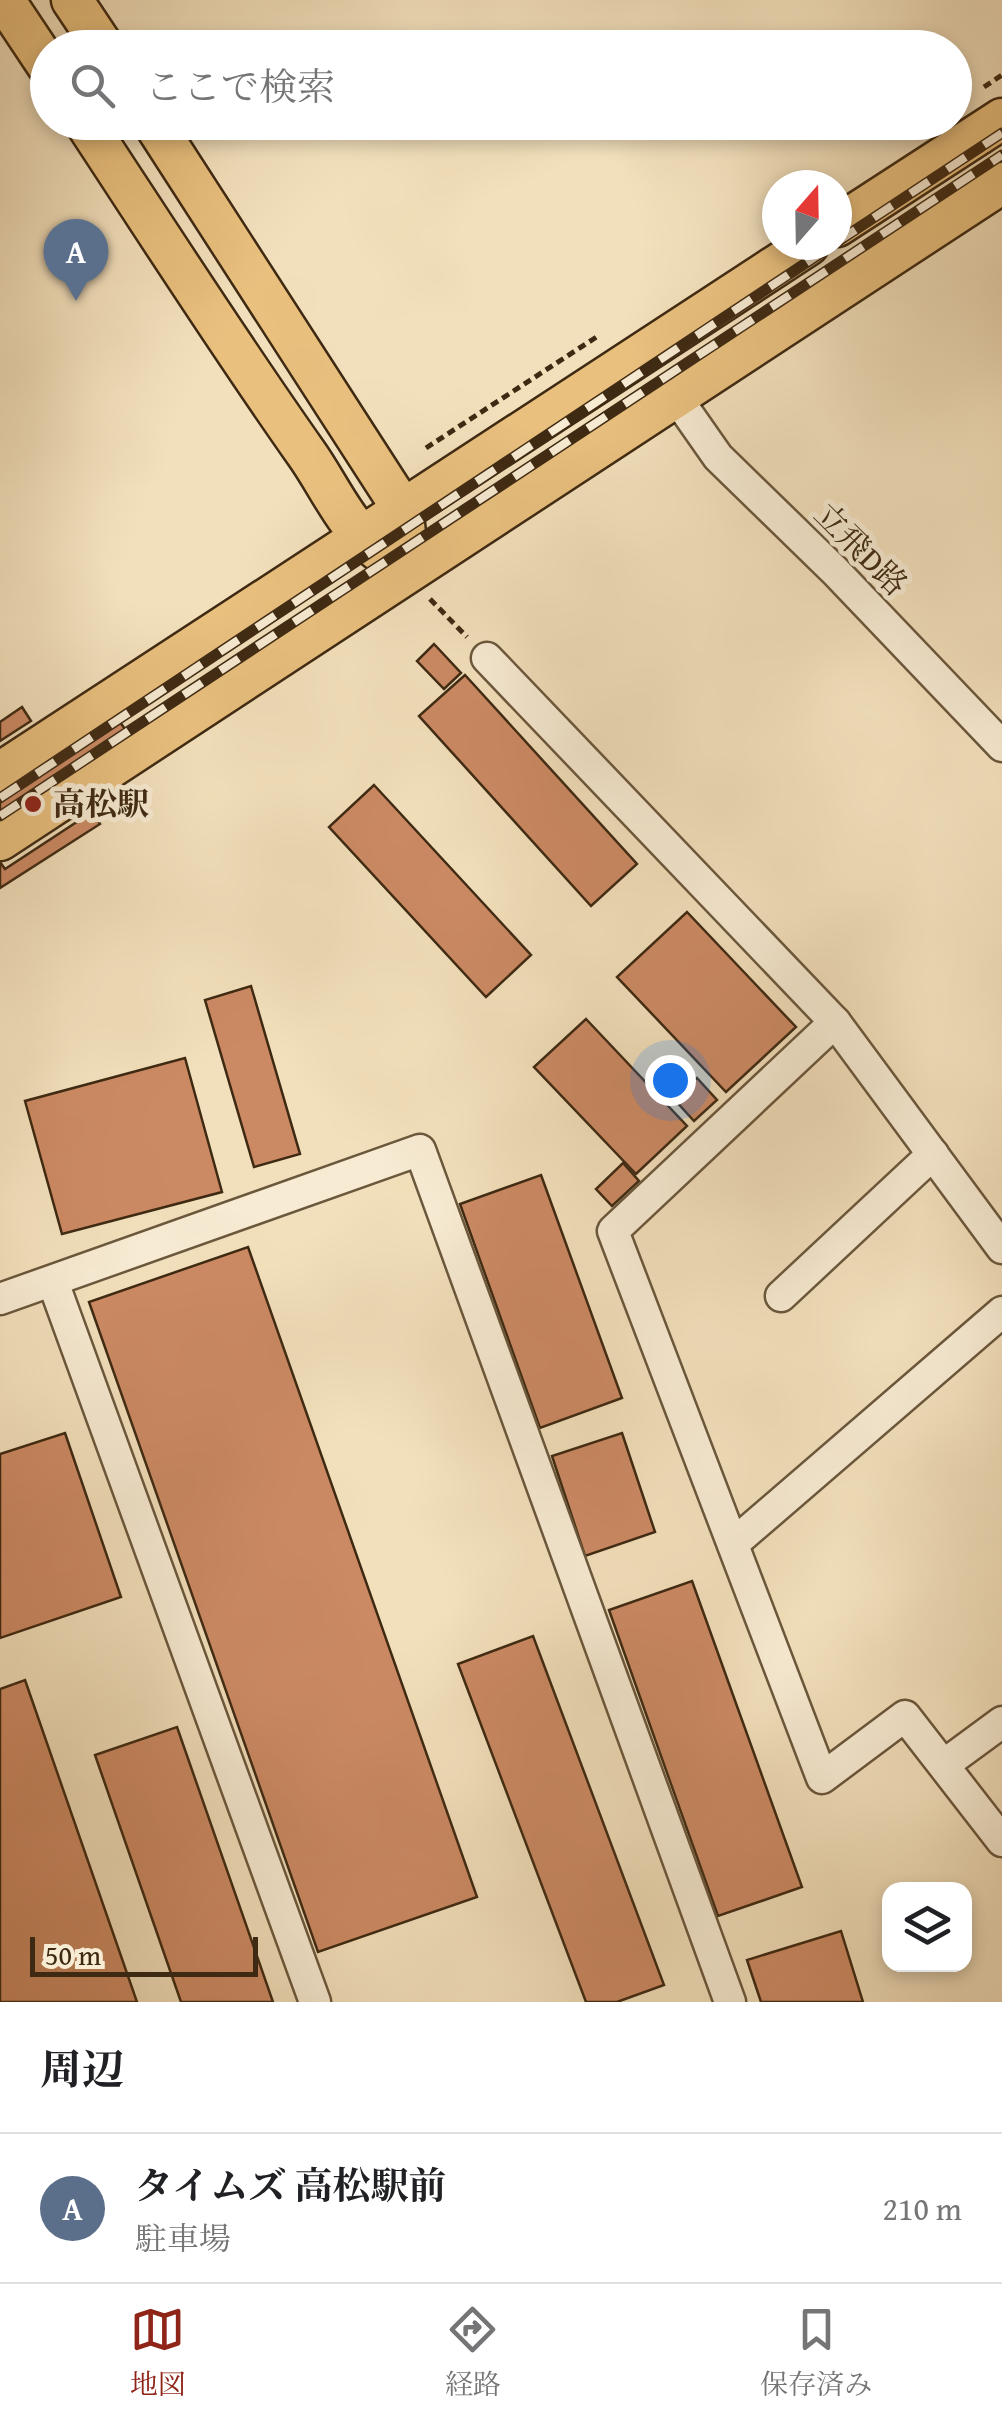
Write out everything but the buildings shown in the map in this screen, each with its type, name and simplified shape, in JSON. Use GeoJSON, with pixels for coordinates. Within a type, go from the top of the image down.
{"type":"FeatureCollection","features":[{"type":"Feature","properties":{"kind":"main road"},"geometry":{"type":"LineString","coordinates":[[4,0],[30,39]]}},
{"type":"Feature","properties":{"kind":"main road"},"geometry":{"type":"LineString","coordinates":[[72,0],[92,30]]}},
{"type":"Feature","properties":{"kind":"main road"},"geometry":{"type":"LineString","coordinates":[[972,138],[1002,119]]}},
{"type":"Feature","properties":{"kind":"main road"},"geometry":{"type":"LineString","coordinates":[[97,140],[252,377],[324,478],[358,536],[418,584]]}},
{"type":"Feature","properties":{"kind":"main road"},"geometry":{"type":"LineString","coordinates":[[166,140],[402,508],[418,584]]}},
{"type":"Feature","properties":{"kind":"main road"},"geometry":{"type":"LineString","coordinates":[[852,216],[970,140]]}},
{"type":"Feature","properties":{"kind":"main road"},"geometry":{"type":"LineString","coordinates":[[0,840],[418,584],[676,397],[1002,183]]}},
{"type":"Feature","properties":{"kind":"main road"},"geometry":{"type":"LineString","coordinates":[[0,772],[785,260]]}},
{"type":"Feature","properties":{"kind":"street","name":"立飛D路"},"geometry":{"type":"LineString","coordinates":[[676,397],[718,457],[835,571],[1002,746]]}},
{"type":"Feature","properties":{"kind":"street"},"geometry":{"type":"LineString","coordinates":[[487,658],[835,1022],[1002,1248]]}},
{"type":"Feature","properties":{"kind":"street"},"geometry":{"type":"LineString","coordinates":[[835,1022],[613,1230],[822,1778],[904,1716],[1002,1841]]}},
{"type":"Feature","properties":{"kind":"street"},"geometry":{"type":"LineString","coordinates":[[0,1299],[420,1150],[730,2002]]}},
{"type":"Feature","properties":{"kind":"street"},"geometry":{"type":"LineString","coordinates":[[781,1296],[933,1154]]}},
{"type":"Feature","properties":{"kind":"street"},"geometry":{"type":"LineString","coordinates":[[54,1282],[315,2002]]}},
{"type":"Feature","properties":{"kind":"street"},"geometry":{"type":"LineString","coordinates":[[732,1544],[1002,1312]]}},
{"type":"Feature","properties":{"kind":"street"},"geometry":{"type":"LineString","coordinates":[[944,1764],[1002,1722]]}},
{"type":"Feature","properties":{"kind":"path"},"geometry":{"type":"LineString","coordinates":[[418,584],[487,658]]}},
{"type":"Feature","properties":{"kind":"railway"},"geometry":{"type":"LineString","coordinates":[[852,232],[1002,133]]}},
{"type":"Feature","properties":{"kind":"railway"},"geometry":{"type":"LineString","coordinates":[[0,816],[1002,155]]}},
{"type":"Feature","properties":{"kind":"railway"},"geometry":{"type":"LineString","coordinates":[[0,798],[810,260]]}},
{"type":"Feature","properties":{"kind":"place","name":"タイムズ 高松駅前"},"geometry":{"type":"Point","coordinates":[76,301]}},
{"type":"Feature","properties":{"kind":"place","name":"高松駅"},"geometry":{"type":"Point","coordinates":[33,804]}}]}
